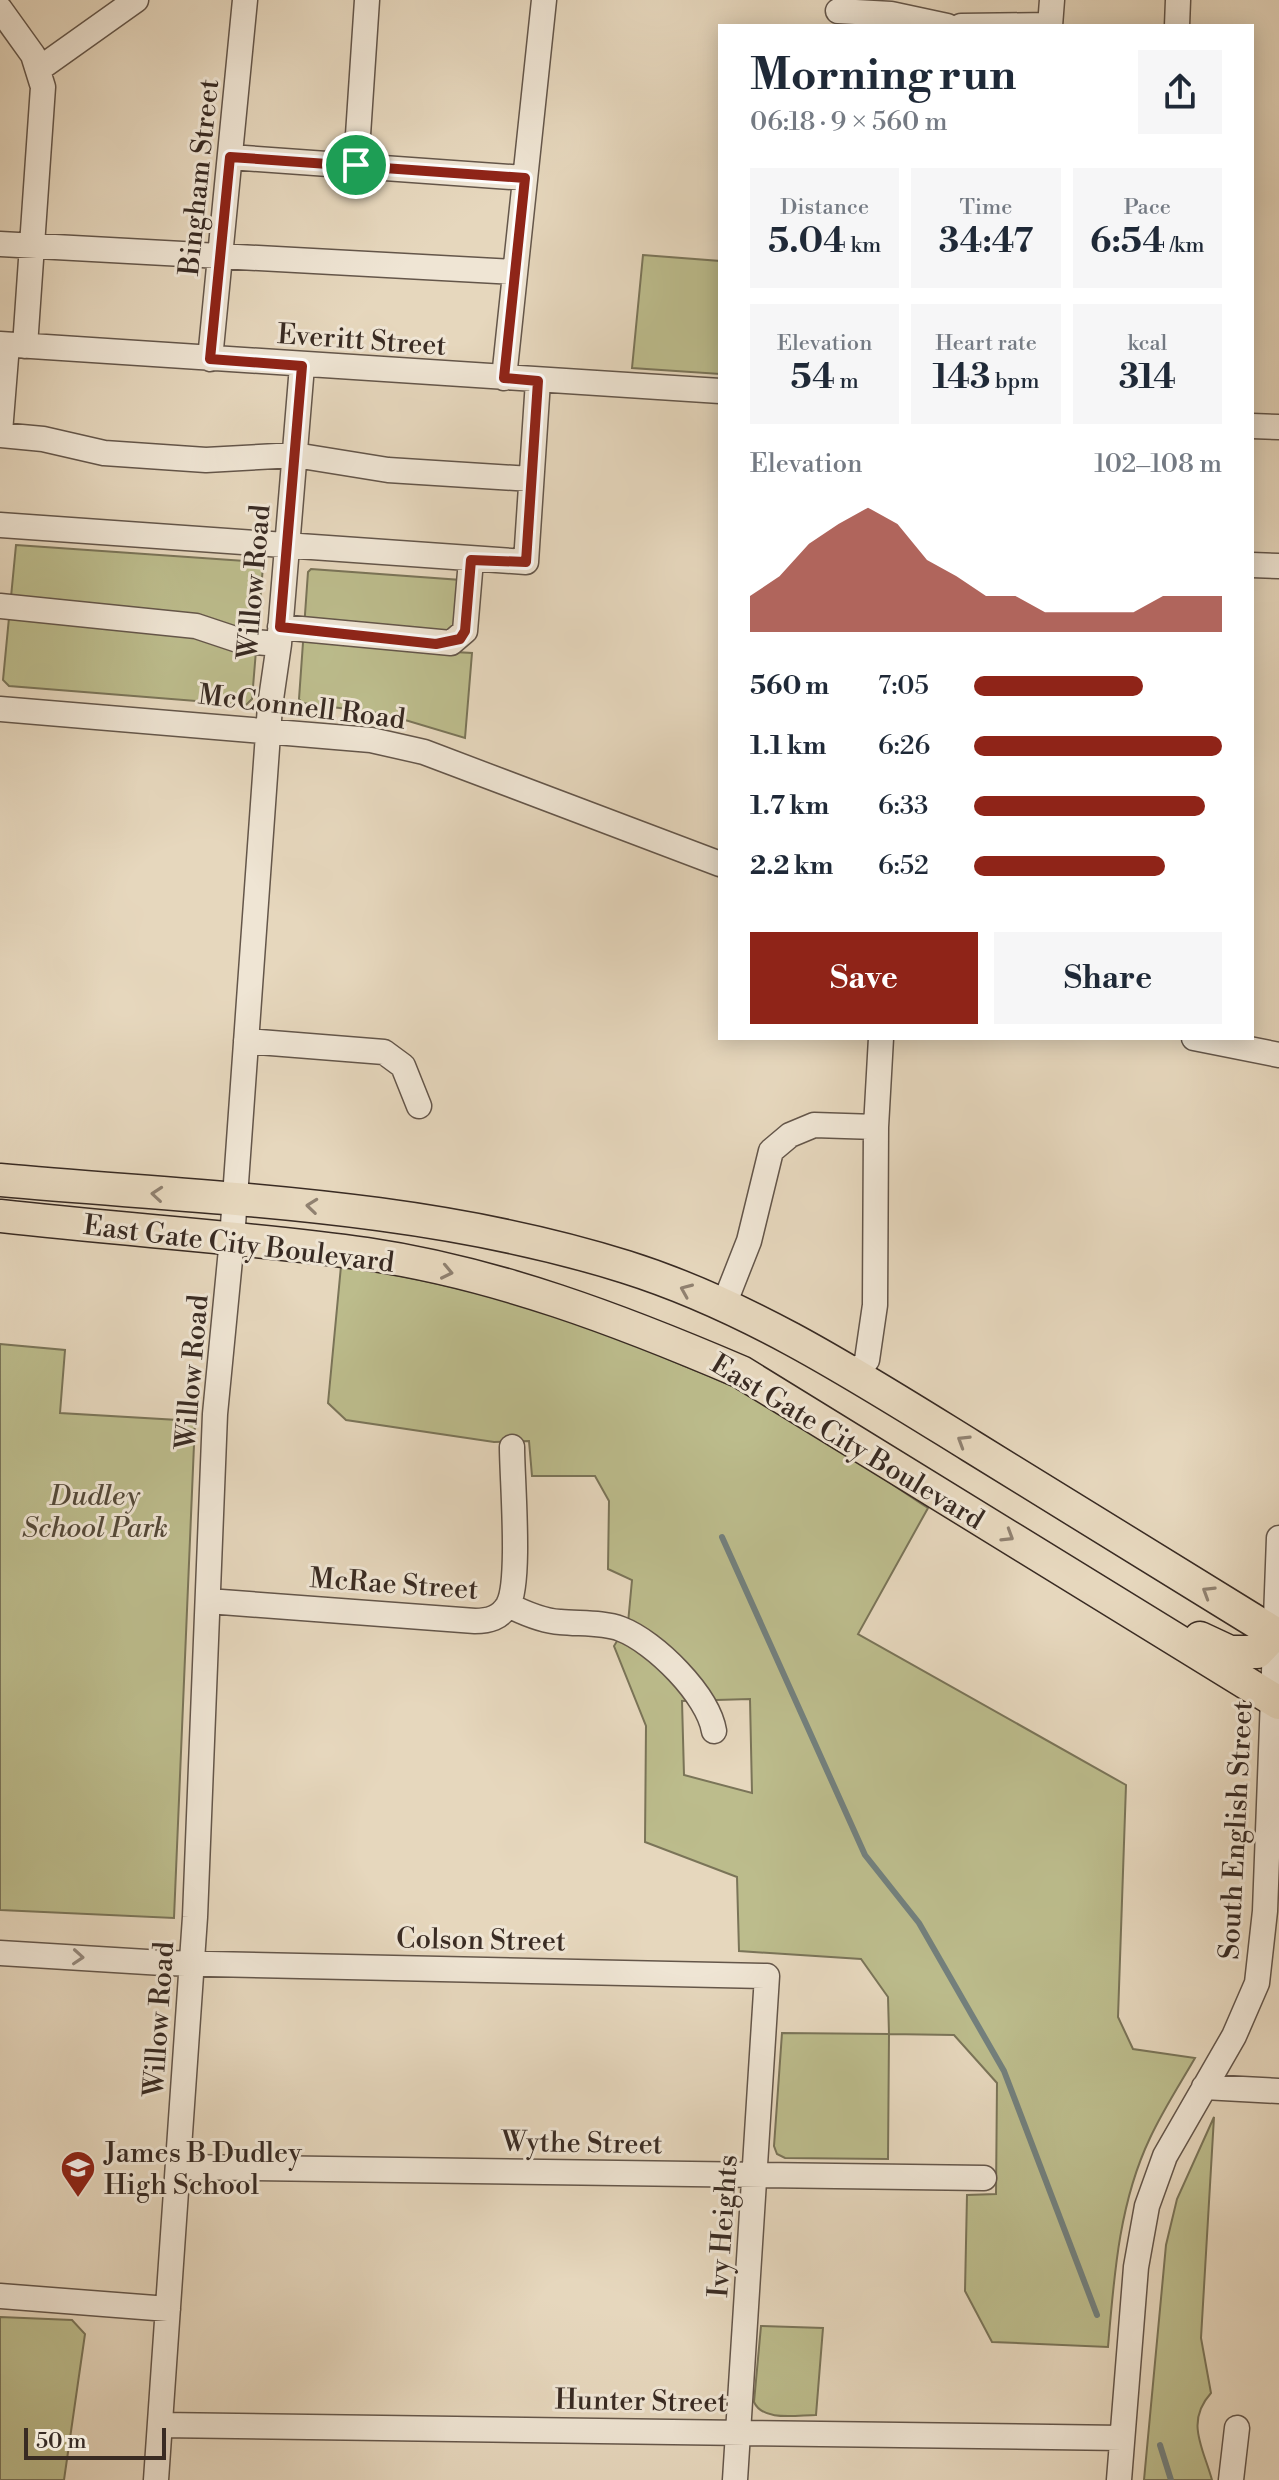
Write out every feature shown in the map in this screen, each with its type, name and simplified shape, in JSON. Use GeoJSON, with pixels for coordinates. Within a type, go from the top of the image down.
{"type":"FeatureCollection","features":[{"type":"Feature","properties":{"kind":"main road","name":"East Gate City Boulevard"},"geometry":{"type":"LineString","coordinates":[[0,1180],[388,1213],[500,1233],[630,1269],[723,1307],[855,1375],[1277,1635]]}},
{"type":"Feature","properties":{"kind":"main road","name":"East Gate City Boulevard"},"geometry":{"type":"LineString","coordinates":[[0,1216],[367,1254],[484,1280],[646,1331],[741,1372],[1276,1697]]}},
{"type":"Feature","properties":{"kind":"main road"},"geometry":{"type":"LineString","coordinates":[[1092,1588],[1230,1652],[1257,1652],[1277,1635]]}},
{"type":"Feature","properties":{"kind":"street"},"geometry":{"type":"LineString","coordinates":[[39,69],[136,0]]}},
{"type":"Feature","properties":{"kind":"street","name":"Bingham Street"},"geometry":{"type":"LineString","coordinates":[[210,359],[245,0]]}},
{"type":"Feature","properties":{"kind":"street"},"geometry":{"type":"LineString","coordinates":[[356,165],[367,0]]}},
{"type":"Feature","properties":{"kind":"street"},"geometry":{"type":"LineString","coordinates":[[504,378],[544,0]]}},
{"type":"Feature","properties":{"kind":"street"},"geometry":{"type":"LineString","coordinates":[[1050,24],[1052,0]]}},
{"type":"Feature","properties":{"kind":"street"},"geometry":{"type":"LineString","coordinates":[[1177,24],[1178,0]]}},
{"type":"Feature","properties":{"kind":"street"},"geometry":{"type":"LineString","coordinates":[[0,9],[39,69],[43,87],[32,246],[11,345],[0,433],[133,455],[206,460],[295,455],[388,470],[531,479]]}},
{"type":"Feature","properties":{"kind":"street"},"geometry":{"type":"LineString","coordinates":[[838,12],[891,14],[937,24]]}},
{"type":"Feature","properties":{"kind":"street"},"geometry":{"type":"LineString","coordinates":[[230,157],[525,178]]}},
{"type":"Feature","properties":{"kind":"street"},"geometry":{"type":"LineString","coordinates":[[0,244],[514,272]]}},
{"type":"Feature","properties":{"kind":"street","name":"Everitt Street"},"geometry":{"type":"LineString","coordinates":[[11,345],[718,391]]}},
{"type":"Feature","properties":{"kind":"street","name":"Willow Road"},"geometry":{"type":"LineString","coordinates":[[156,2480],[192,1964],[215,1414],[232,1239],[268,729],[280,636],[302,366]]}},
{"type":"Feature","properties":{"kind":"street"},"geometry":{"type":"LineString","coordinates":[[0,525],[526,562],[538,381]]}},
{"type":"Feature","properties":{"kind":"street"},"geometry":{"type":"LineString","coordinates":[[1254,426],[1279,427]]}},
{"type":"Feature","properties":{"kind":"street"},"geometry":{"type":"LineString","coordinates":[[0,606],[196,626],[241,641],[280,636],[451,643],[465,631],[471,560]]}},
{"type":"Feature","properties":{"kind":"street"},"geometry":{"type":"LineString","coordinates":[[1254,565],[1279,566]]}},
{"type":"Feature","properties":{"kind":"street","name":"McConnell Road"},"geometry":{"type":"LineString","coordinates":[[0,709],[371,740],[424,752],[718,863]]}},
{"type":"Feature","properties":{"kind":"street"},"geometry":{"type":"LineString","coordinates":[[855,1375],[867,1360],[875,1305],[876,1127],[881,1040]]}},
{"type":"Feature","properties":{"kind":"street"},"geometry":{"type":"LineString","coordinates":[[1204,1040],[1279,1055]]}},
{"type":"Feature","properties":{"kind":"street"},"geometry":{"type":"LineString","coordinates":[[246,1041],[384,1052],[403,1066],[419,1106]]}},
{"type":"Feature","properties":{"kind":"street"},"geometry":{"type":"LineString","coordinates":[[723,1307],[749,1241],[771,1151],[790,1135],[814,1125],[876,1127]]}},
{"type":"Feature","properties":{"kind":"street","name":"McRae Street"},"geometry":{"type":"LineString","coordinates":[[208,1601],[475,1621],[498,1616],[508,1605],[514,1580],[512,1447]]}},
{"type":"Feature","properties":{"kind":"street","name":"South English Street"},"geometry":{"type":"LineString","coordinates":[[1119,2480],[1136,2267],[1147,2206],[1165,2156],[1257,1983],[1265,1911],[1276,1697],[1279,1538]]}},
{"type":"Feature","properties":{"kind":"street"},"geometry":{"type":"LineString","coordinates":[[508,1605],[556,1622],[620,1628],[634,1636],[684,1677],[712,1717],[714,1731]]}},
{"type":"Feature","properties":{"kind":"street","name":"Colson Street"},"geometry":{"type":"LineString","coordinates":[[0,1953],[192,1964],[767,1976]]}},
{"type":"Feature","properties":{"kind":"street","name":"Ivy Heights"},"geometry":{"type":"LineString","coordinates":[[735,2480],[767,1976]]}},
{"type":"Feature","properties":{"kind":"street"},"geometry":{"type":"LineString","coordinates":[[1204,2087],[1279,2091]]}},
{"type":"Feature","properties":{"kind":"street","name":"Wythe Street"},"geometry":{"type":"LineString","coordinates":[[179,2167],[984,2178]]}},
{"type":"Feature","properties":{"kind":"street"},"geometry":{"type":"LineString","coordinates":[[0,2296],[168,2309]]}},
{"type":"Feature","properties":{"kind":"street","name":"Hunter Street"},"geometry":{"type":"LineString","coordinates":[[160,2425],[1122,2438]]}},
{"type":"Feature","properties":{"kind":"street"},"geometry":{"type":"LineString","coordinates":[[1231,2480],[1237,2428]]}},
{"type":"Feature","properties":{"kind":"green space"},"geometry":{"type":"Polygon","coordinates":[[[643,255],[718,261],[718,374],[632,368],[643,255]]]}},
{"type":"Feature","properties":{"kind":"green space"},"geometry":{"type":"Polygon","coordinates":[[[16,545],[261,562],[252,699],[246,705],[9,686],[3,680],[16,545]]]}},
{"type":"Feature","properties":{"kind":"green space"},"geometry":{"type":"Polygon","coordinates":[[[311,569],[461,580],[455,652],[472,653],[465,738],[385,714],[302,703],[299,699],[308,572],[311,569]]]}},
{"type":"Feature","properties":{"kind":"green space"},"geometry":{"type":"Polygon","coordinates":[[[341,1266],[385,1273],[472,1292],[556,1316],[723,1382],[794,1421],[928,1508],[858,1634],[1126,1785],[1118,2017],[1133,2049],[1195,2058],[1155,2128],[1131,2188],[1120,2240],[1108,2347],[992,2342],[965,2291],[967,2195],[996,2194],[997,2083],[954,2035],[889,2034],[888,1997],[861,1959],[739,1951],[737,1877],[645,1842],[646,1726],[614,1646],[628,1623],[632,1580],[608,1569],[609,1501],[595,1476],[532,1476],[529,1441],[494,1442],[346,1420],[328,1403],[341,1266]],[[750,1699],[682,1701],[684,1775],[752,1793],[750,1699]]]}},
{"type":"Feature","properties":{"kind":"green space","name":"Dudley School Park"},"geometry":{"type":"Polygon","coordinates":[[[0,1344],[65,1350],[60,1413],[195,1421],[174,1918],[0,1910],[0,1344]]]}},
{"type":"Feature","properties":{"kind":"green space"},"geometry":{"type":"Polygon","coordinates":[[[782,2033],[889,2034],[888,2159],[785,2158],[777,2154],[774,2146],[782,2033]]]}},
{"type":"Feature","properties":{"kind":"green space"},"geometry":{"type":"Polygon","coordinates":[[[1214,2117],[1201,2338],[1211,2393],[1203,2404],[1198,2425],[1198,2435],[1212,2480],[1144,2480],[1166,2245],[1177,2199],[1214,2117]]]}},
{"type":"Feature","properties":{"kind":"green space"},"geometry":{"type":"Polygon","coordinates":[[[0,2317],[72,2320],[85,2334],[64,2480],[0,2480],[0,2317]]]}},
{"type":"Feature","properties":{"kind":"green space"},"geometry":{"type":"Polygon","coordinates":[[[761,2326],[823,2328],[816,2415],[773,2415],[758,2408],[754,2402],[761,2326]]]}},
{"type":"Feature","properties":{"kind":"waterway"},"geometry":{"type":"LineString","coordinates":[[722,1537],[865,1855],[919,1923],[1004,2071],[1097,2315]]}},
{"type":"Feature","properties":{"kind":"waterway"},"geometry":{"type":"LineString","coordinates":[[1160,2445],[1171,2480]]}},
{"type":"Feature","properties":{"kind":"place","name":"James B Dudley High School"},"geometry":{"type":"Point","coordinates":[78,2199]}},
{"type":"Feature","properties":{"kind":"route"},"geometry":{"type":"LineString","coordinates":[[230,157],[356,165],[525,178],[504,378],[538,381],[526,562],[471,560],[465,631],[460,639],[451,643],[280,627],[302,366],[210,359],[230,157]]}}]}
